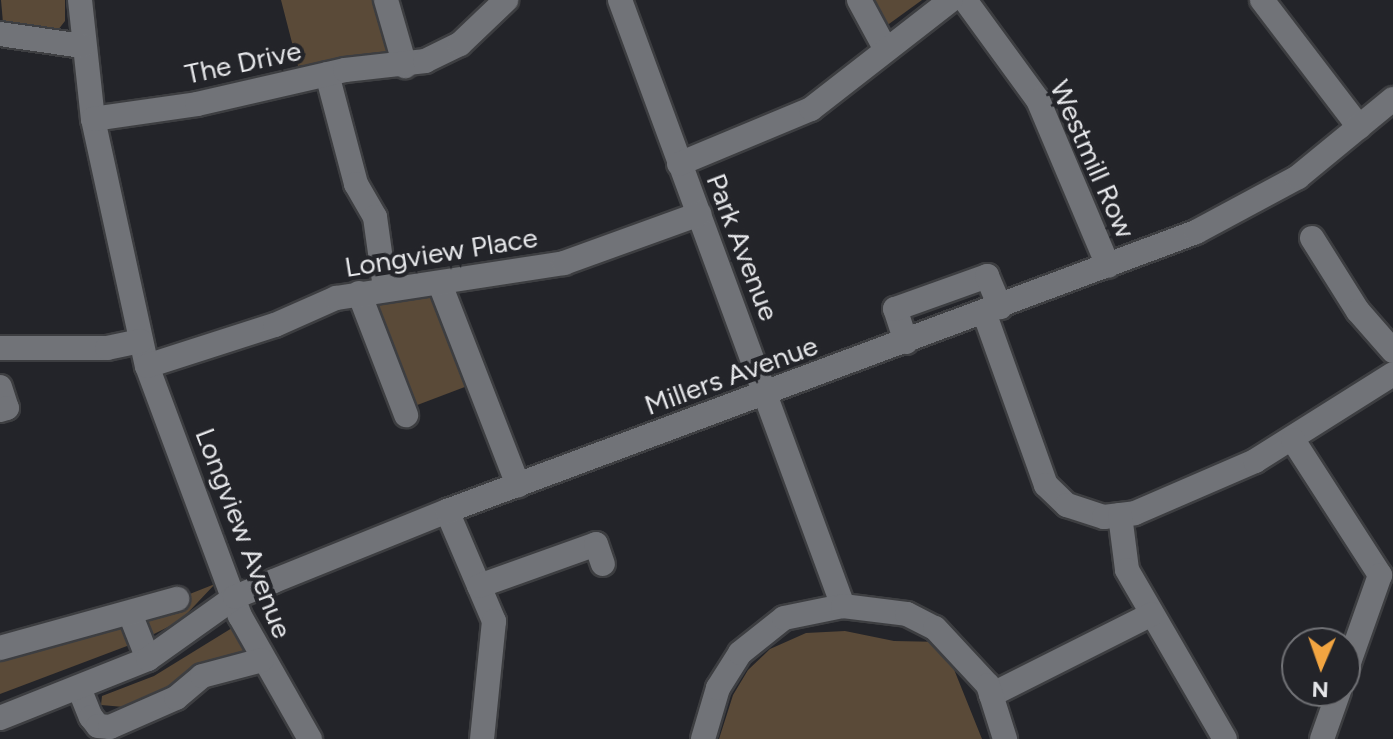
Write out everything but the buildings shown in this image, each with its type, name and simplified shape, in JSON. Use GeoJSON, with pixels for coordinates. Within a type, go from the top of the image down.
{"type":"FeatureCollection","features":[{"type":"Feature","properties":{"kind":"street"},"geometry":{"type":"LineString","coordinates":[[80,0],[82,46],[93,119]]}},
{"type":"Feature","properties":{"kind":"street"},"geometry":{"type":"LineString","coordinates":[[386,0],[405,66]]}},
{"type":"Feature","properties":{"kind":"street","name":"The Drive"},"geometry":{"type":"LineString","coordinates":[[93,119],[197,104],[327,74],[405,66],[460,44],[506,0]]}},
{"type":"Feature","properties":{"kind":"street","name":"Park Avenue"},"geometry":{"type":"LineString","coordinates":[[620,0],[843,606]]}},
{"type":"Feature","properties":{"kind":"street"},"geometry":{"type":"LineString","coordinates":[[859,0],[885,48]]}},
{"type":"Feature","properties":{"kind":"street"},"geometry":{"type":"LineString","coordinates":[[679,164],[811,109],[885,48],[951,0]]}},
{"type":"Feature","properties":{"kind":"street","name":"Westmill Row"},"geometry":{"type":"LineString","coordinates":[[965,0],[1038,100],[1108,266]]}},
{"type":"Feature","properties":{"kind":"street"},"geometry":{"type":"LineString","coordinates":[[1262,0],[1359,127]]}},
{"type":"Feature","properties":{"kind":"street"},"geometry":{"type":"LineString","coordinates":[[0,34],[82,46]]}},
{"type":"Feature","properties":{"kind":"street"},"geometry":{"type":"LineString","coordinates":[[327,74],[356,184],[375,217],[385,288]]}},
{"type":"Feature","properties":{"kind":"street","name":"Millers Avenue"},"geometry":{"type":"LineString","coordinates":[[0,718],[148,659],[235,597],[447,511],[1196,232],[1285,184],[1393,99]]}},
{"type":"Feature","properties":{"kind":"street","name":"Longview Avenue"},"geometry":{"type":"LineString","coordinates":[[93,119],[147,366],[262,660],[310,739]]}},
{"type":"Feature","properties":{"kind":"street","name":"Longview Place"},"geometry":{"type":"LineString","coordinates":[[147,366],[359,293],[440,284],[564,263],[699,214]]}},
{"type":"Feature","properties":{"kind":"street"},"geometry":{"type":"LineString","coordinates":[[1312,238],[1358,311],[1393,351]]}},
{"type":"Feature","properties":{"kind":"street"},"geometry":{"type":"LineString","coordinates":[[906,342],[895,309],[987,276],[992,309],[1046,485],[1067,505],[1104,517],[1120,515],[1255,461],[1293,440],[1393,374]]}},
{"type":"Feature","properties":{"kind":"street"},"geometry":{"type":"LineString","coordinates":[[440,284],[518,485]]}},
{"type":"Feature","properties":{"kind":"street"},"geometry":{"type":"LineString","coordinates":[[359,293],[406,415]]}},
{"type":"Feature","properties":{"kind":"street"},"geometry":{"type":"LineString","coordinates":[[0,348],[107,348],[140,341]]}},
{"type":"Feature","properties":{"kind":"street"},"geometry":{"type":"LineString","coordinates":[[0,387],[7,408],[0,410]]}},
{"type":"Feature","properties":{"kind":"street"},"geometry":{"type":"LineString","coordinates":[[1293,440],[1387,574],[1361,636]]}},
{"type":"Feature","properties":{"kind":"street"},"geometry":{"type":"LineString","coordinates":[[447,511],[494,621],[482,739]]}},
{"type":"Feature","properties":{"kind":"street"},"geometry":{"type":"LineString","coordinates":[[1120,515],[1127,570],[1225,739]]}},
{"type":"Feature","properties":{"kind":"street"},"geometry":{"type":"LineString","coordinates":[[479,586],[596,544],[603,564]]}},
{"type":"Feature","properties":{"kind":"street"},"geometry":{"type":"LineString","coordinates":[[0,648],[131,616],[177,599]]}},
{"type":"Feature","properties":{"kind":"street"},"geometry":{"type":"LineString","coordinates":[[703,739],[718,688],[740,653],[784,618],[843,606],[907,614],[935,628],[957,649],[991,695],[1005,739]]}},
{"type":"Feature","properties":{"kind":"street"},"geometry":{"type":"LineString","coordinates":[[991,695],[1152,614]]}},
{"type":"Feature","properties":{"kind":"street"},"geometry":{"type":"LineString","coordinates":[[131,616],[148,659]]}},
{"type":"Feature","properties":{"kind":"street"},"geometry":{"type":"LineString","coordinates":[[79,688],[98,726],[110,727],[176,698],[202,676],[262,660]]}},
{"type":"Feature","properties":{"kind":"street"},"geometry":{"type":"LineString","coordinates":[[1322,739],[1333,707]]}},
{"type":"Feature","properties":{"kind":"shaded area"},"geometry":{"type":"Polygon","coordinates":[[[1,0],[65,0],[65,21],[54,35],[3,23],[1,0]]]}},
{"type":"Feature","properties":{"kind":"shaded area"},"geometry":{"type":"Polygon","coordinates":[[[281,0],[376,0],[388,51],[384,56],[306,72],[304,65],[298,66],[281,0]]]}},
{"type":"Feature","properties":{"kind":"shaded area"},"geometry":{"type":"Polygon","coordinates":[[[865,0],[922,0],[882,29],[865,0]]]}},
{"type":"Feature","properties":{"kind":"shaded area"},"geometry":{"type":"Polygon","coordinates":[[[429,295],[436,297],[470,385],[412,407],[373,308],[380,301],[429,295]]]}},
{"type":"Feature","properties":{"kind":"shaded area"},"geometry":{"type":"Polygon","coordinates":[[[215,584],[180,621],[152,635],[144,629],[148,621],[183,612],[177,599],[215,584]]]}},
{"type":"Feature","properties":{"kind":"shaded area"},"geometry":{"type":"Polygon","coordinates":[[[122,624],[131,640],[127,646],[0,694],[0,655],[122,624]]]}},
{"type":"Feature","properties":{"kind":"shaded area"},"geometry":{"type":"Polygon","coordinates":[[[232,628],[247,652],[124,707],[101,705],[102,696],[154,676],[232,628]]]}},
{"type":"Feature","properties":{"kind":"shaded area"},"geometry":{"type":"Polygon","coordinates":[[[845,631],[894,641],[943,642],[982,739],[719,739],[733,695],[748,670],[770,649],[806,633],[845,631]]]}}]}
